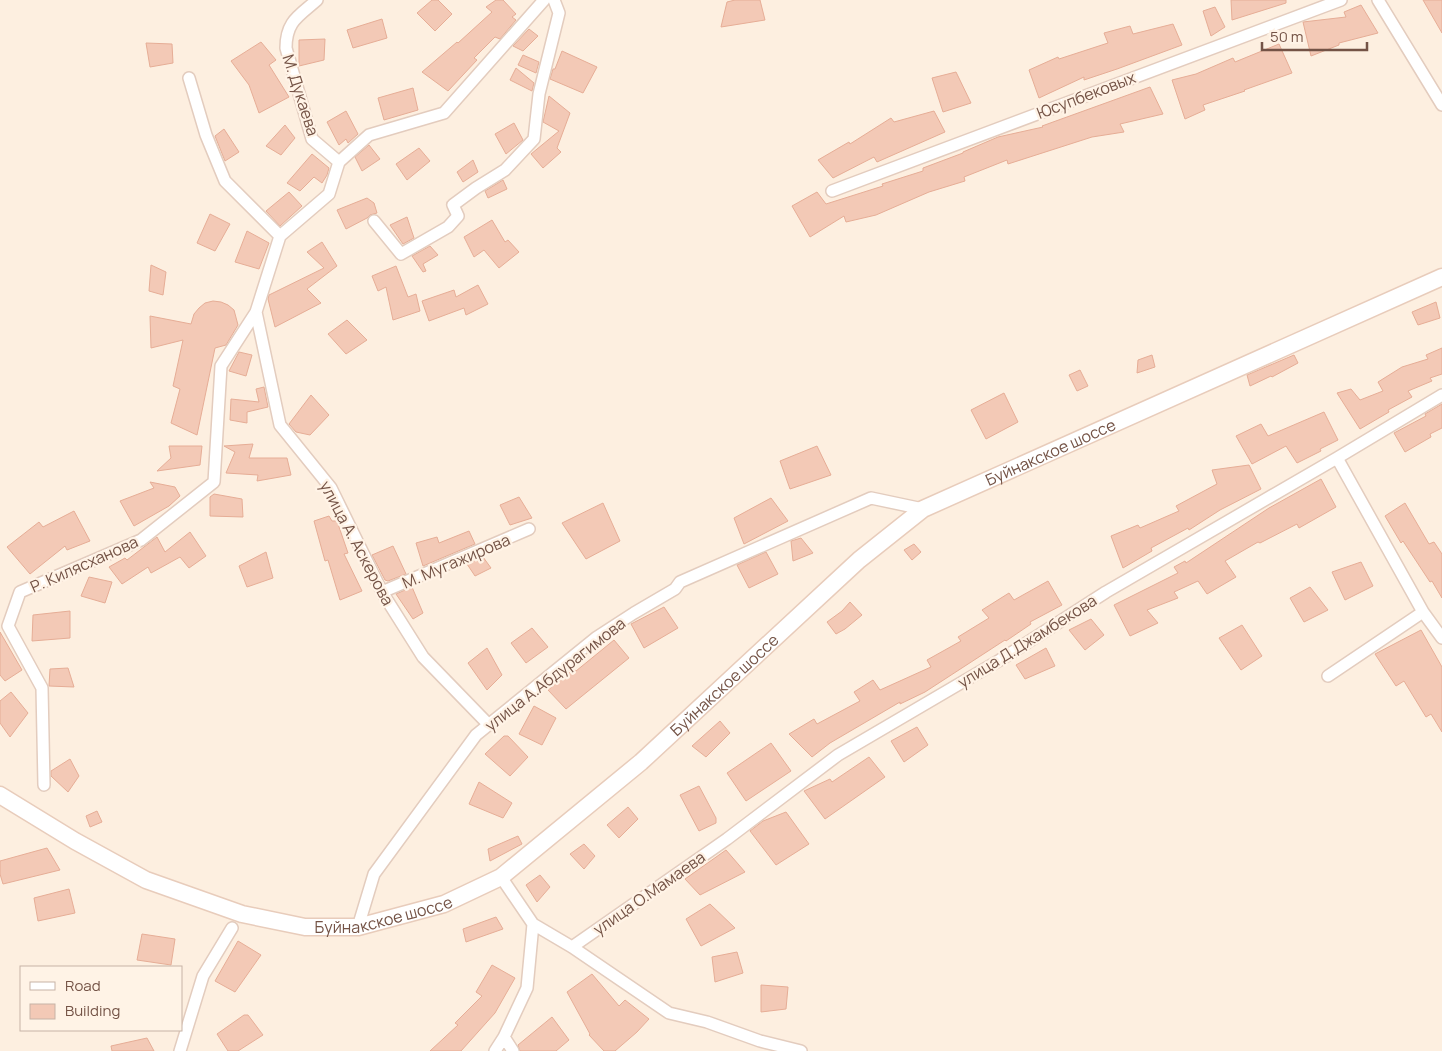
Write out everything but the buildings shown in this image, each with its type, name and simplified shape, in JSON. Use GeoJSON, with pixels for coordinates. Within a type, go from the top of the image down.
{"type":"FeatureCollection","features":[{"type":"Feature","properties":{"kind":"main road","name":"Буйнакское шоссе"},"geometry":{"type":"LineString","coordinates":[[0,795],[76,841],[146,880],[242,914],[305,927],[358,927],[444,904],[501,877],[641,762],[859,560],[923,509],[1442,277]]}},
{"type":"Feature","properties":{"kind":"street","name":"М. Дукаева"},"geometry":{"type":"LineString","coordinates":[[317,0],[292,22],[286,34],[286,48],[312,139],[339,162]]}},
{"type":"Feature","properties":{"kind":"street"},"geometry":{"type":"LineString","coordinates":[[189,78],[206,135],[225,181],[280,236],[329,194],[339,162],[369,135],[444,113],[544,0]]}},
{"type":"Feature","properties":{"kind":"street"},"geometry":{"type":"LineString","coordinates":[[374,221],[401,254],[448,227],[458,216],[453,205],[505,170],[534,139],[539,94],[559,13],[554,0]]}},
{"type":"Feature","properties":{"kind":"street","name":"Юсупбековых"},"geometry":{"type":"LineString","coordinates":[[832,191],[1341,0]]}},
{"type":"Feature","properties":{"kind":"street"},"geometry":{"type":"LineString","coordinates":[[1378,0],[1442,105]]}},
{"type":"Feature","properties":{"kind":"street","name":"Р. Килясханова"},"geometry":{"type":"LineString","coordinates":[[44,785],[42,688],[8,626],[20,592],[141,540],[214,482],[221,366],[256,312],[280,236]]}},
{"type":"Feature","properties":{"kind":"street","name":"улица А. Аскерова"},"geometry":{"type":"LineString","coordinates":[[256,312],[280,425],[331,488],[382,592],[423,657],[489,725]]}},
{"type":"Feature","properties":{"kind":"street","name":"улица Д.Джамбекова"},"geometry":{"type":"LineString","coordinates":[[726,839],[838,755],[1000,660],[1106,592],[1442,395]]}},
{"type":"Feature","properties":{"kind":"street"},"geometry":{"type":"LineString","coordinates":[[1337,458],[1423,612],[1442,638]]}},
{"type":"Feature","properties":{"kind":"street","name":"улица А.Абдурагимова"},"geometry":{"type":"LineString","coordinates":[[358,927],[374,874],[476,736],[597,637],[675,589],[680,582],[871,498],[923,509]]}},
{"type":"Feature","properties":{"kind":"street","name":"М. Мугажирова"},"geometry":{"type":"LineString","coordinates":[[382,592],[529,529]]}},
{"type":"Feature","properties":{"kind":"street"},"geometry":{"type":"LineString","coordinates":[[1328,676],[1423,612]]}},
{"type":"Feature","properties":{"kind":"street","name":"улица О.Мамаева"},"geometry":{"type":"LineString","coordinates":[[572,947],[726,839]]}},
{"type":"Feature","properties":{"kind":"street"},"geometry":{"type":"LineString","coordinates":[[495,1051],[504,1037],[527,988],[533,924],[501,877]]}},
{"type":"Feature","properties":{"kind":"street","name":"улица О.Мамаева"},"geometry":{"type":"LineString","coordinates":[[533,924],[572,947],[669,1013],[707,1022],[760,1041],[801,1051]]}},
{"type":"Feature","properties":{"kind":"street"},"geometry":{"type":"LineString","coordinates":[[180,1051],[203,976],[232,928]]}},
{"type":"Feature","properties":{"kind":"street"},"geometry":{"type":"LineString","coordinates":[[504,1037],[513,1051]]}}]}
